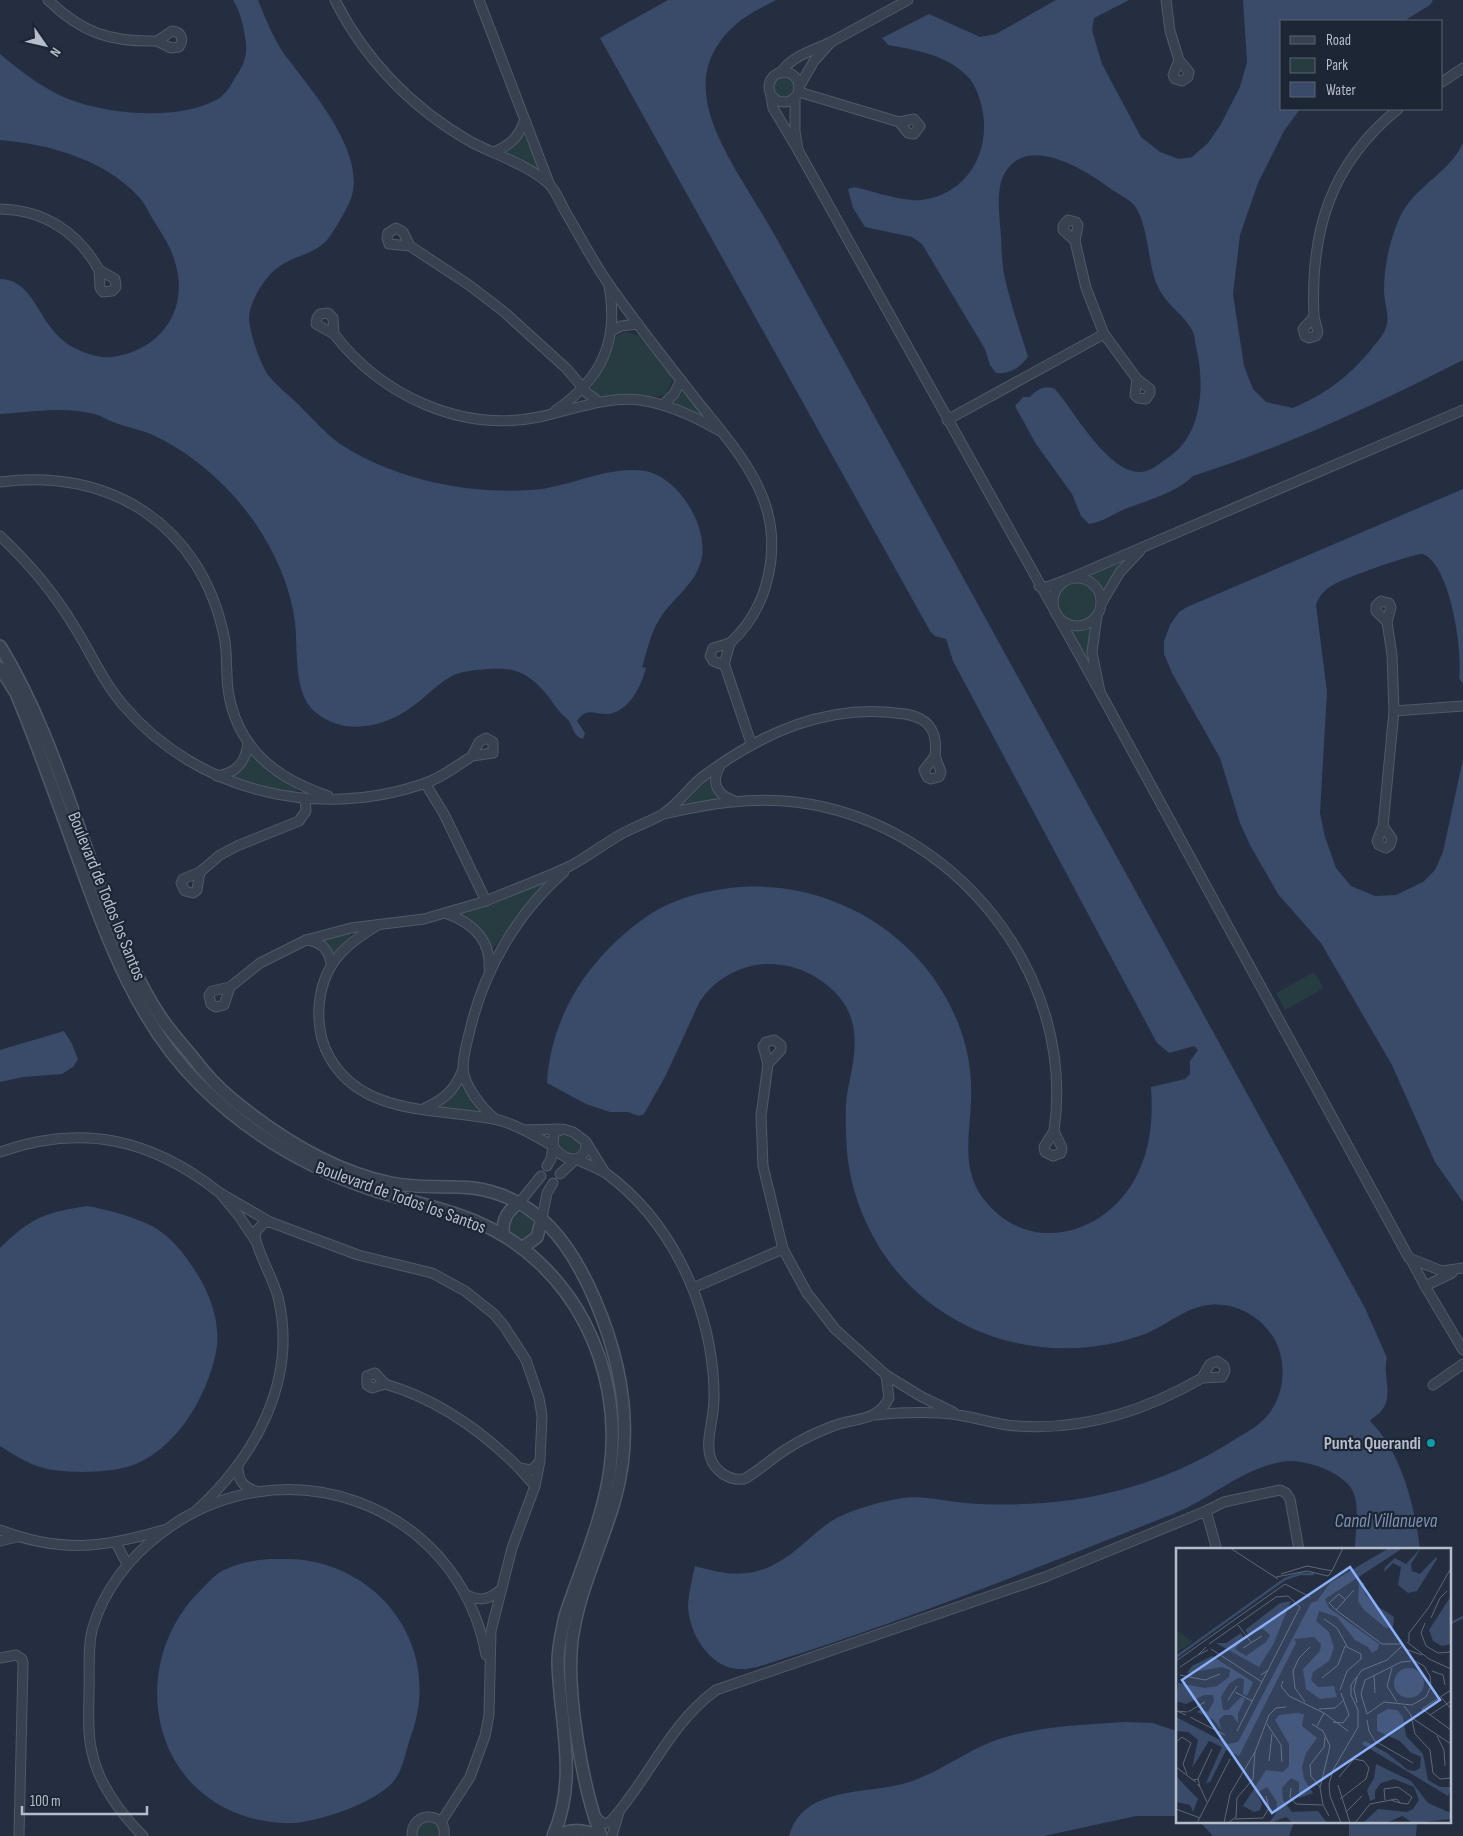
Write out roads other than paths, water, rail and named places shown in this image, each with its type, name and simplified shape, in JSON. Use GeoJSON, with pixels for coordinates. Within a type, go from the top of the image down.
{"type":"FeatureCollection","features":[{"type":"Feature","properties":{"kind":"street"},"geometry":{"type":"LineString","coordinates":[[48,0],[81,26],[109,38],[127,42],[157,41]]}},
{"type":"Feature","properties":{"kind":"street"},"geometry":{"type":"LineString","coordinates":[[335,0],[352,32],[368,53],[406,95],[449,128],[473,143],[494,152],[549,183]]}},
{"type":"Feature","properties":{"kind":"street"},"geometry":{"type":"LineString","coordinates":[[479,0],[524,122],[549,183],[609,284],[722,432],[755,480],[764,500],[772,542],[770,564],[760,603],[743,632],[730,643],[711,650],[710,656],[713,661],[718,664],[724,662]]}},
{"type":"Feature","properties":{"kind":"street"},"geometry":{"type":"LineString","coordinates":[[781,73],[786,65],[798,58],[908,0]]}},
{"type":"Feature","properties":{"kind":"street"},"geometry":{"type":"LineString","coordinates":[[1166,0],[1170,31],[1179,60]]}},
{"type":"Feature","properties":{"kind":"street"},"geometry":{"type":"LineString","coordinates":[[771,96],[781,103],[792,101],[814,61],[831,42]]}},
{"type":"Feature","properties":{"kind":"street"},"geometry":{"type":"LineString","coordinates":[[1443,81],[1463,68]]}},
{"type":"Feature","properties":{"kind":"street"},"geometry":{"type":"LineString","coordinates":[[798,150],[795,131],[798,92],[794,76],[781,73],[775,75],[770,83],[773,108],[1100,692],[1409,1258],[1463,1350]]}},
{"type":"Feature","properties":{"kind":"street"},"geometry":{"type":"LineString","coordinates":[[798,92],[899,122]]}},
{"type":"Feature","properties":{"kind":"street"},"geometry":{"type":"LineString","coordinates":[[1314,317],[1313,266],[1325,209],[1341,175],[1360,146],[1397,110]]}},
{"type":"Feature","properties":{"kind":"street"},"geometry":{"type":"LineString","coordinates":[[494,152],[513,142],[524,122]]}},
{"type":"Feature","properties":{"kind":"street"},"geometry":{"type":"LineString","coordinates":[[0,209],[30,213],[65,229],[78,240],[99,270]]}},
{"type":"Feature","properties":{"kind":"street"},"geometry":{"type":"LineString","coordinates":[[1075,241],[1086,288],[1104,334],[1137,379]]}},
{"type":"Feature","properties":{"kind":"street"},"geometry":{"type":"LineString","coordinates":[[410,246],[469,285],[503,311],[600,402]]}},
{"type":"Feature","properties":{"kind":"street"},"geometry":{"type":"LineString","coordinates":[[550,414],[583,388],[597,371],[604,358],[611,331],[612,301],[609,284]]}},
{"type":"Feature","properties":{"kind":"street"},"geometry":{"type":"LineString","coordinates":[[611,331],[621,326],[638,324]]}},
{"type":"Feature","properties":{"kind":"street"},"geometry":{"type":"LineString","coordinates":[[334,334],[352,356],[382,381],[432,407],[463,416],[517,420],[600,402],[639,400],[664,404],[722,432]]}},
{"type":"Feature","properties":{"kind":"street"},"geometry":{"type":"LineString","coordinates":[[947,420],[1104,334]]}},
{"type":"Feature","properties":{"kind":"street"},"geometry":{"type":"LineString","coordinates":[[664,404],[674,394],[681,380]]}},
{"type":"Feature","properties":{"kind":"street"},"geometry":{"type":"LineString","coordinates":[[1039,586],[1047,587],[1066,580],[1463,410]]}},
{"type":"Feature","properties":{"kind":"street"},"geometry":{"type":"LineString","coordinates":[[0,482],[47,478],[80,483],[116,495],[132,503],[169,530],[197,564],[215,601],[225,639],[228,692],[233,710],[248,742],[270,766],[288,779],[304,788],[333,798]]}},
{"type":"Feature","properties":{"kind":"street"},"geometry":{"type":"LineString","coordinates":[[0,536],[33,570],[64,610],[99,672],[124,706],[167,748],[216,776],[253,790],[305,799],[360,798],[386,794],[425,784],[472,756]]}},
{"type":"Feature","properties":{"kind":"street"},"geometry":{"type":"LineString","coordinates":[[1100,692],[1092,652],[1097,616],[1101,604],[1110,586],[1130,560],[1153,543]]}},
{"type":"Feature","properties":{"kind":"street"},"geometry":{"type":"LineString","coordinates":[[1097,616],[1084,626],[1075,627],[1067,625],[1055,613],[1053,598],[1055,591],[1066,580],[1080,578],[1088,580],[1098,590],[1101,604]]}},
{"type":"Feature","properties":{"kind":"street"},"geometry":{"type":"LineString","coordinates":[[1382,826],[1394,711],[1392,655],[1387,622]]}},
{"type":"Feature","properties":{"kind":"street"},"geometry":{"type":"LineString","coordinates":[[730,643],[724,662],[752,743]]}},
{"type":"Feature","properties":{"kind":"street","name":"Boulevard de Todos los Santos"},"geometry":{"type":"LineString","coordinates":[[0,646],[33,706],[126,954],[162,1019],[212,1081],[232,1099],[276,1132],[340,1167],[391,1183],[415,1187],[475,1189],[495,1193],[519,1203],[542,1218],[565,1243],[596,1301],[615,1356],[624,1408],[624,1444],[617,1490],[574,1624],[571,1646],[575,1714],[592,1812],[601,1836]]}},
{"type":"Feature","properties":{"kind":"street","name":"Boulevard de Todos los Santos"},"geometry":{"type":"LineString","coordinates":[[0,668],[16,693],[27,720],[114,954],[135,997],[152,1025],[198,1083],[246,1125],[307,1163],[372,1190],[446,1210],[503,1235],[537,1260],[561,1286],[585,1322],[605,1372],[612,1419],[609,1471],[602,1503],[565,1616],[561,1635],[558,1662],[568,1765],[562,1807],[554,1836]]}},
{"type":"Feature","properties":{"kind":"street"},"geometry":{"type":"LineString","coordinates":[[1394,711],[1463,706]]}},
{"type":"Feature","properties":{"kind":"street"},"geometry":{"type":"LineString","coordinates":[[664,814],[700,780],[752,743],[800,723],[824,717],[882,711],[907,715],[930,725],[936,735],[935,756]]}},
{"type":"Feature","properties":{"kind":"street"},"geometry":{"type":"LineString","coordinates":[[216,776],[228,774],[243,763],[247,754],[248,742]]}},
{"type":"Feature","properties":{"kind":"street"},"geometry":{"type":"LineString","coordinates":[[721,764],[715,775],[716,785],[720,793],[733,800]]}},
{"type":"Feature","properties":{"kind":"street"},"geometry":{"type":"LineString","coordinates":[[425,784],[444,814],[486,901]]}},
{"type":"Feature","properties":{"kind":"street"},"geometry":{"type":"LineString","coordinates":[[200,872],[220,854],[299,821],[306,811],[305,799]]}},
{"type":"Feature","properties":{"kind":"street"},"geometry":{"type":"LineString","coordinates":[[424,1108],[449,1095],[457,1085],[463,1069],[475,1008],[488,973],[518,924],[556,879],[571,866],[625,832],[664,814],[733,800],[796,802],[857,817],[886,828],[914,844],[938,860],[966,885],[1006,932],[1023,959],[1048,1020],[1056,1069],[1057,1110],[1054,1131]]}},
{"type":"Feature","properties":{"kind":"street"},"geometry":{"type":"LineString","coordinates":[[230,987],[260,963],[306,940],[338,930],[448,914],[486,901],[571,866]]}},
{"type":"Feature","properties":{"kind":"street"},"geometry":{"type":"LineString","coordinates":[[448,914],[461,919],[480,935],[490,958],[488,973]]}},
{"type":"Feature","properties":{"kind":"street"},"geometry":{"type":"LineString","coordinates":[[378,925],[356,938],[331,963],[320,998],[318,1016],[326,1051],[334,1065],[346,1079],[368,1095],[404,1107],[424,1108],[462,1116],[495,1119],[524,1130],[553,1146],[560,1154],[606,1173]]}},
{"type":"Feature","properties":{"kind":"street"},"geometry":{"type":"LineString","coordinates":[[306,940],[317,941],[324,946],[329,954],[331,963]]}},
{"type":"Feature","properties":{"kind":"street"},"geometry":{"type":"LineString","coordinates":[[768,1064],[761,1116],[763,1166],[783,1249],[807,1293],[834,1329],[886,1375],[922,1398],[964,1416]]}},
{"type":"Feature","properties":{"kind":"street"},"geometry":{"type":"LineString","coordinates":[[463,1069],[476,1098],[495,1119]]}},
{"type":"Feature","properties":{"kind":"street"},"geometry":{"type":"LineString","coordinates":[[524,1130],[559,1129],[573,1132],[585,1141],[606,1173],[629,1193],[664,1235],[693,1288],[709,1346],[713,1374],[714,1408],[710,1455],[720,1472],[738,1480],[744,1479],[786,1450],[834,1426],[873,1416],[919,1412],[964,1416],[1014,1426],[1040,1428],[1081,1424],[1121,1415],[1179,1391],[1202,1378]]}},
{"type":"Feature","properties":{"kind":"street"},"geometry":{"type":"LineString","coordinates":[[547,1166],[551,1158],[554,1133],[559,1129]]}},
{"type":"Feature","properties":{"kind":"street"},"geometry":{"type":"LineString","coordinates":[[0,1152],[22,1145],[66,1137],[106,1139],[130,1144],[160,1155],[198,1176],[220,1193],[270,1222],[339,1249],[432,1273],[465,1291],[488,1308],[517,1344],[534,1379],[542,1416],[540,1461],[535,1486],[519,1526],[494,1613],[488,1670],[489,1715],[485,1736],[470,1777],[441,1822]]}},
{"type":"Feature","properties":{"kind":"street"},"geometry":{"type":"LineString","coordinates":[[560,1174],[585,1153],[585,1141]]}},
{"type":"Feature","properties":{"kind":"street"},"geometry":{"type":"LineString","coordinates":[[503,1235],[504,1220],[512,1207],[519,1203],[541,1176]]}},
{"type":"Feature","properties":{"kind":"street"},"geometry":{"type":"LineString","coordinates":[[522,1248],[537,1237],[547,1193],[553,1182]]}},
{"type":"Feature","properties":{"kind":"street"},"geometry":{"type":"LineString","coordinates":[[534,1185],[547,1193]]}},
{"type":"Feature","properties":{"kind":"street"},"geometry":{"type":"LineString","coordinates":[[197,1510],[224,1484],[238,1467],[258,1435],[271,1404],[279,1374],[282,1348],[282,1321],[271,1275],[256,1243],[239,1216],[220,1193]]}},
{"type":"Feature","properties":{"kind":"street"},"geometry":{"type":"LineString","coordinates":[[256,1243],[255,1237],[258,1227],[270,1222]]}},
{"type":"Feature","properties":{"kind":"street"},"geometry":{"type":"LineString","coordinates":[[693,1288],[783,1249]]}},
{"type":"Feature","properties":{"kind":"street"},"geometry":{"type":"LineString","coordinates":[[1409,1258],[1442,1271],[1462,1268]]}},
{"type":"Feature","properties":{"kind":"street"},"geometry":{"type":"LineString","coordinates":[[1425,1286],[1462,1268]]}},
{"type":"Feature","properties":{"kind":"street"},"geometry":{"type":"LineString","coordinates":[[1433,1385],[1463,1364]]}},
{"type":"Feature","properties":{"kind":"street"},"geometry":{"type":"LineString","coordinates":[[873,1416],[880,1412],[889,1398],[886,1375]]}},
{"type":"Feature","properties":{"kind":"street"},"geometry":{"type":"LineString","coordinates":[[385,1384],[418,1397],[460,1419],[486,1438],[519,1468],[535,1486]]}},
{"type":"Feature","properties":{"kind":"street"},"geometry":{"type":"LineString","coordinates":[[519,1468],[532,1470],[540,1461]]}},
{"type":"Feature","properties":{"kind":"street"},"geometry":{"type":"LineString","coordinates":[[238,1467],[239,1478],[243,1484],[256,1491]]}},
{"type":"Feature","properties":{"kind":"street"},"geometry":{"type":"LineString","coordinates":[[224,1484],[228,1493],[233,1496]]}},
{"type":"Feature","properties":{"kind":"street"},"geometry":{"type":"LineString","coordinates":[[143,1836],[118,1805],[103,1781],[92,1752],[89,1725],[90,1645],[93,1628],[106,1598],[127,1564],[140,1549],[168,1528],[197,1510],[233,1496],[256,1491],[304,1489],[334,1494],[372,1508],[403,1525],[427,1545],[448,1568],[464,1594],[474,1614],[483,1641],[488,1670]]}},
{"type":"Feature","properties":{"kind":"street"},"geometry":{"type":"LineString","coordinates":[[592,1812],[603,1823],[609,1823],[619,1812],[686,1717],[716,1690],[1045,1577],[1224,1502],[1280,1490],[1286,1493],[1290,1499],[1299,1548]]}},
{"type":"Feature","properties":{"kind":"street"},"geometry":{"type":"LineString","coordinates":[[1206,1511],[1216,1548]]}},
{"type":"Feature","properties":{"kind":"street"},"geometry":{"type":"LineString","coordinates":[[0,1530],[62,1546],[116,1543],[168,1528]]}},
{"type":"Feature","properties":{"kind":"street"},"geometry":{"type":"LineString","coordinates":[[0,1541],[18,1536]]}},
{"type":"Feature","properties":{"kind":"street"},"geometry":{"type":"LineString","coordinates":[[134,1539],[140,1549]]}},
{"type":"Feature","properties":{"kind":"street"},"geometry":{"type":"LineString","coordinates":[[116,1543],[127,1564]]}},
{"type":"Feature","properties":{"kind":"street"},"geometry":{"type":"LineString","coordinates":[[464,1594],[477,1600],[484,1600],[499,1591]]}},
{"type":"Feature","properties":{"kind":"street"},"geometry":{"type":"LineString","coordinates":[[474,1614],[484,1618],[494,1613]]}},
{"type":"Feature","properties":{"kind":"street"},"geometry":{"type":"LineString","coordinates":[[0,1658],[16,1655],[22,1659],[23,1663],[19,1836]]}},
{"type":"Feature","properties":{"kind":"street"},"geometry":{"type":"LineString","coordinates":[[612,1836],[619,1812]]}},
{"type":"Feature","properties":{"kind":"street"},"geometry":{"type":"LineString","coordinates":[[412,1836],[414,1825],[421,1818],[432,1816],[441,1822],[444,1836]]}},
{"type":"Feature","properties":{"kind":"street"},"geometry":{"type":"LineString","coordinates":[[558,1836],[573,1830],[581,1830],[597,1836]]}},
{"type":"Feature","properties":{"kind":"water"},"geometry":{"type":"Polygon","coordinates":[[[233,0],[258,0],[283,53],[311,89],[336,126],[352,165],[354,184],[350,201],[327,240],[314,250],[285,263],[269,275],[252,303],[249,317],[251,331],[268,375],[324,431],[340,444],[384,467],[408,475],[457,487],[506,491],[545,488],[617,471],[645,471],[669,482],[688,504],[695,517],[700,530],[702,544],[702,557],[699,567],[690,583],[664,612],[656,625],[642,667],[646,668],[638,690],[623,708],[616,712],[603,714],[588,712],[581,716],[577,721],[585,733],[583,739],[575,734],[569,721],[546,693],[534,682],[521,673],[505,669],[478,670],[457,674],[442,682],[402,713],[378,724],[352,727],[339,725],[327,720],[315,712],[303,694],[298,670],[295,622],[289,594],[279,566],[266,539],[249,514],[208,470],[154,435],[97,415],[71,410],[0,414],[0,279],[10,280],[25,290],[52,329],[67,344],[89,354],[109,357],[129,353],[157,337],[167,325],[174,312],[179,280],[173,256],[166,241],[143,202],[124,183],[109,172],[74,156],[37,145],[0,140],[0,54],[46,88],[77,102],[110,110],[129,112],[167,113],[186,110],[203,106],[221,97],[242,66],[246,53],[246,43],[240,15],[233,0]]]}},
{"type":"Feature","properties":{"kind":"water","name":"Canal Villanueva"},"geometry":{"type":"Polygon","coordinates":[[[668,0],[776,0],[734,26],[718,44],[709,63],[706,82],[707,102],[720,141],[778,241],[1365,1308],[1387,1358],[1387,1398],[1381,1412],[1370,1421],[1391,1449],[1399,1465],[1415,1516],[1420,1548],[1355,1548],[1357,1510],[1352,1489],[1346,1482],[1328,1470],[1307,1463],[1289,1461],[1258,1469],[1187,1508],[1018,1575],[862,1633],[757,1667],[747,1669],[731,1668],[713,1659],[700,1643],[691,1624],[688,1604],[695,1566],[740,1574],[765,1569],[790,1555],[821,1528],[836,1519],[863,1507],[902,1498],[926,1498],[985,1504],[1034,1504],[1095,1496],[1144,1483],[1192,1463],[1249,1431],[1261,1422],[1274,1407],[1278,1398],[1283,1368],[1279,1349],[1270,1332],[1256,1318],[1229,1306],[1201,1306],[1145,1334],[1111,1344],[1077,1348],[1042,1347],[1009,1341],[976,1330],[946,1314],[918,1293],[894,1268],[876,1242],[862,1213],[852,1183],[847,1152],[846,1120],[846,1104],[855,1044],[851,1018],[845,1005],[836,993],[816,977],[802,970],[780,965],[754,965],[735,971],[711,988],[699,1003],[666,1075],[644,1114],[639,1116],[628,1112],[610,1112],[586,1104],[547,1083],[550,1057],[566,1008],[594,965],[611,946],[652,913],[673,902],[707,892],[741,887],[779,888],[815,895],[849,908],[881,926],[909,949],[933,977],[952,1009],[968,1058],[971,1094],[968,1150],[971,1174],[975,1186],[982,1197],[1000,1216],[1021,1228],[1043,1233],[1066,1231],[1087,1224],[1107,1212],[1125,1195],[1138,1173],[1146,1153],[1152,1110],[1151,1087],[1185,1079],[1190,1074],[1190,1061],[1198,1050],[1194,1046],[1169,1053],[1157,1043],[953,661],[946,639],[935,636],[930,631],[600,38],[668,0]]]}},
{"type":"Feature","properties":{"kind":"water"},"geometry":{"type":"Polygon","coordinates":[[[1056,0],[1129,0],[1094,18],[1092,30],[1102,64],[1141,137],[1160,152],[1179,159],[1192,157],[1208,143],[1221,124],[1240,87],[1247,62],[1243,0],[1433,0],[1430,5],[1406,20],[1280,20],[1280,110],[1299,110],[1284,131],[1258,183],[1240,235],[1233,294],[1244,366],[1253,389],[1266,402],[1293,408],[1327,390],[1347,375],[1365,357],[1383,333],[1387,320],[1384,290],[1385,272],[1396,225],[1406,206],[1449,163],[1463,143],[1463,360],[1330,424],[1262,452],[1193,476],[1170,492],[1125,509],[1099,522],[1089,524],[1081,516],[1072,494],[1036,444],[1015,406],[1023,397],[1030,397],[1044,387],[1055,389],[1096,443],[1122,467],[1136,472],[1152,469],[1180,447],[1189,435],[1199,407],[1199,361],[1194,334],[1190,326],[1158,287],[1154,278],[1143,223],[1134,205],[1085,172],[1054,158],[1038,155],[1024,157],[1011,165],[1002,179],[999,190],[1002,259],[1007,289],[1028,357],[1014,369],[996,373],[990,365],[985,349],[922,244],[912,237],[865,227],[853,208],[848,189],[854,187],[897,198],[915,200],[939,196],[953,189],[964,179],[974,166],[980,152],[984,121],[981,104],[968,77],[957,67],[939,57],[888,45],[882,38],[929,14],[980,37],[996,34],[1056,0]]]}},
{"type":"Feature","properties":{"kind":"water"},"geometry":{"type":"Polygon","coordinates":[[[1463,489],[1463,684],[1459,678],[1460,666],[1457,631],[1448,592],[1433,562],[1423,554],[1394,561],[1339,582],[1325,591],[1316,605],[1327,692],[1320,813],[1325,837],[1336,868],[1351,886],[1375,896],[1396,895],[1423,882],[1435,870],[1443,852],[1463,759],[1463,1202],[1435,1162],[1392,1065],[1321,943],[1278,894],[1250,845],[1240,823],[1220,758],[1172,673],[1164,654],[1164,641],[1170,625],[1179,612],[1187,607],[1463,489]]]}},
{"type":"Feature","properties":{"kind":"water"},"geometry":{"type":"Polygon","coordinates":[[[64,1031],[78,1059],[73,1067],[62,1074],[23,1077],[0,1082],[0,1050],[64,1031]]]}},
{"type":"Feature","properties":{"kind":"water"},"geometry":{"type":"Polygon","coordinates":[[[87,1206],[144,1222],[159,1230],[176,1245],[205,1287],[213,1308],[217,1330],[216,1352],[212,1369],[197,1404],[174,1436],[160,1449],[144,1460],[118,1469],[84,1472],[60,1471],[35,1465],[0,1446],[0,1248],[21,1229],[39,1218],[60,1211],[87,1206]]]}},
{"type":"Feature","properties":{"kind":"water"},"geometry":{"type":"Polygon","coordinates":[[[269,1559],[313,1561],[346,1573],[370,1588],[389,1606],[404,1628],[414,1653],[419,1680],[418,1708],[411,1736],[402,1766],[393,1782],[384,1790],[360,1804],[332,1815],[305,1822],[272,1822],[250,1818],[236,1813],[206,1796],[183,1772],[167,1744],[159,1713],[158,1681],[164,1649],[178,1619],[199,1592],[220,1572],[240,1564],[269,1559]]]}},
{"type":"Feature","properties":{"kind":"water"},"geometry":{"type":"Polygon","coordinates":[[[1126,1722],[1152,1723],[1176,1731],[1176,1816],[1136,1816],[1044,1836],[789,1836],[797,1820],[808,1808],[822,1800],[838,1795],[906,1783],[991,1742],[1040,1729],[1126,1722]]]}},
{"type":"Feature","properties":{"kind":"water"},"geometry":{"type":"Polygon","coordinates":[[[1202,1824],[1293,1824],[1289,1836],[1213,1836],[1202,1824]]]}},
{"type":"Feature","properties":{"kind":"water"},"geometry":{"type":"Polygon","coordinates":[[[1349,1824],[1417,1824],[1416,1836],[1349,1836],[1349,1824]]]}},
{"type":"Feature","properties":{"kind":"waterway"},"geometry":{"type":"LineString","coordinates":[[1450,1624],[1463,1617]]}},
{"type":"Feature","properties":{"kind":"place","name":"Punta Querandi"},"geometry":{"type":"Point","coordinates":[1431,1443]}}]}
